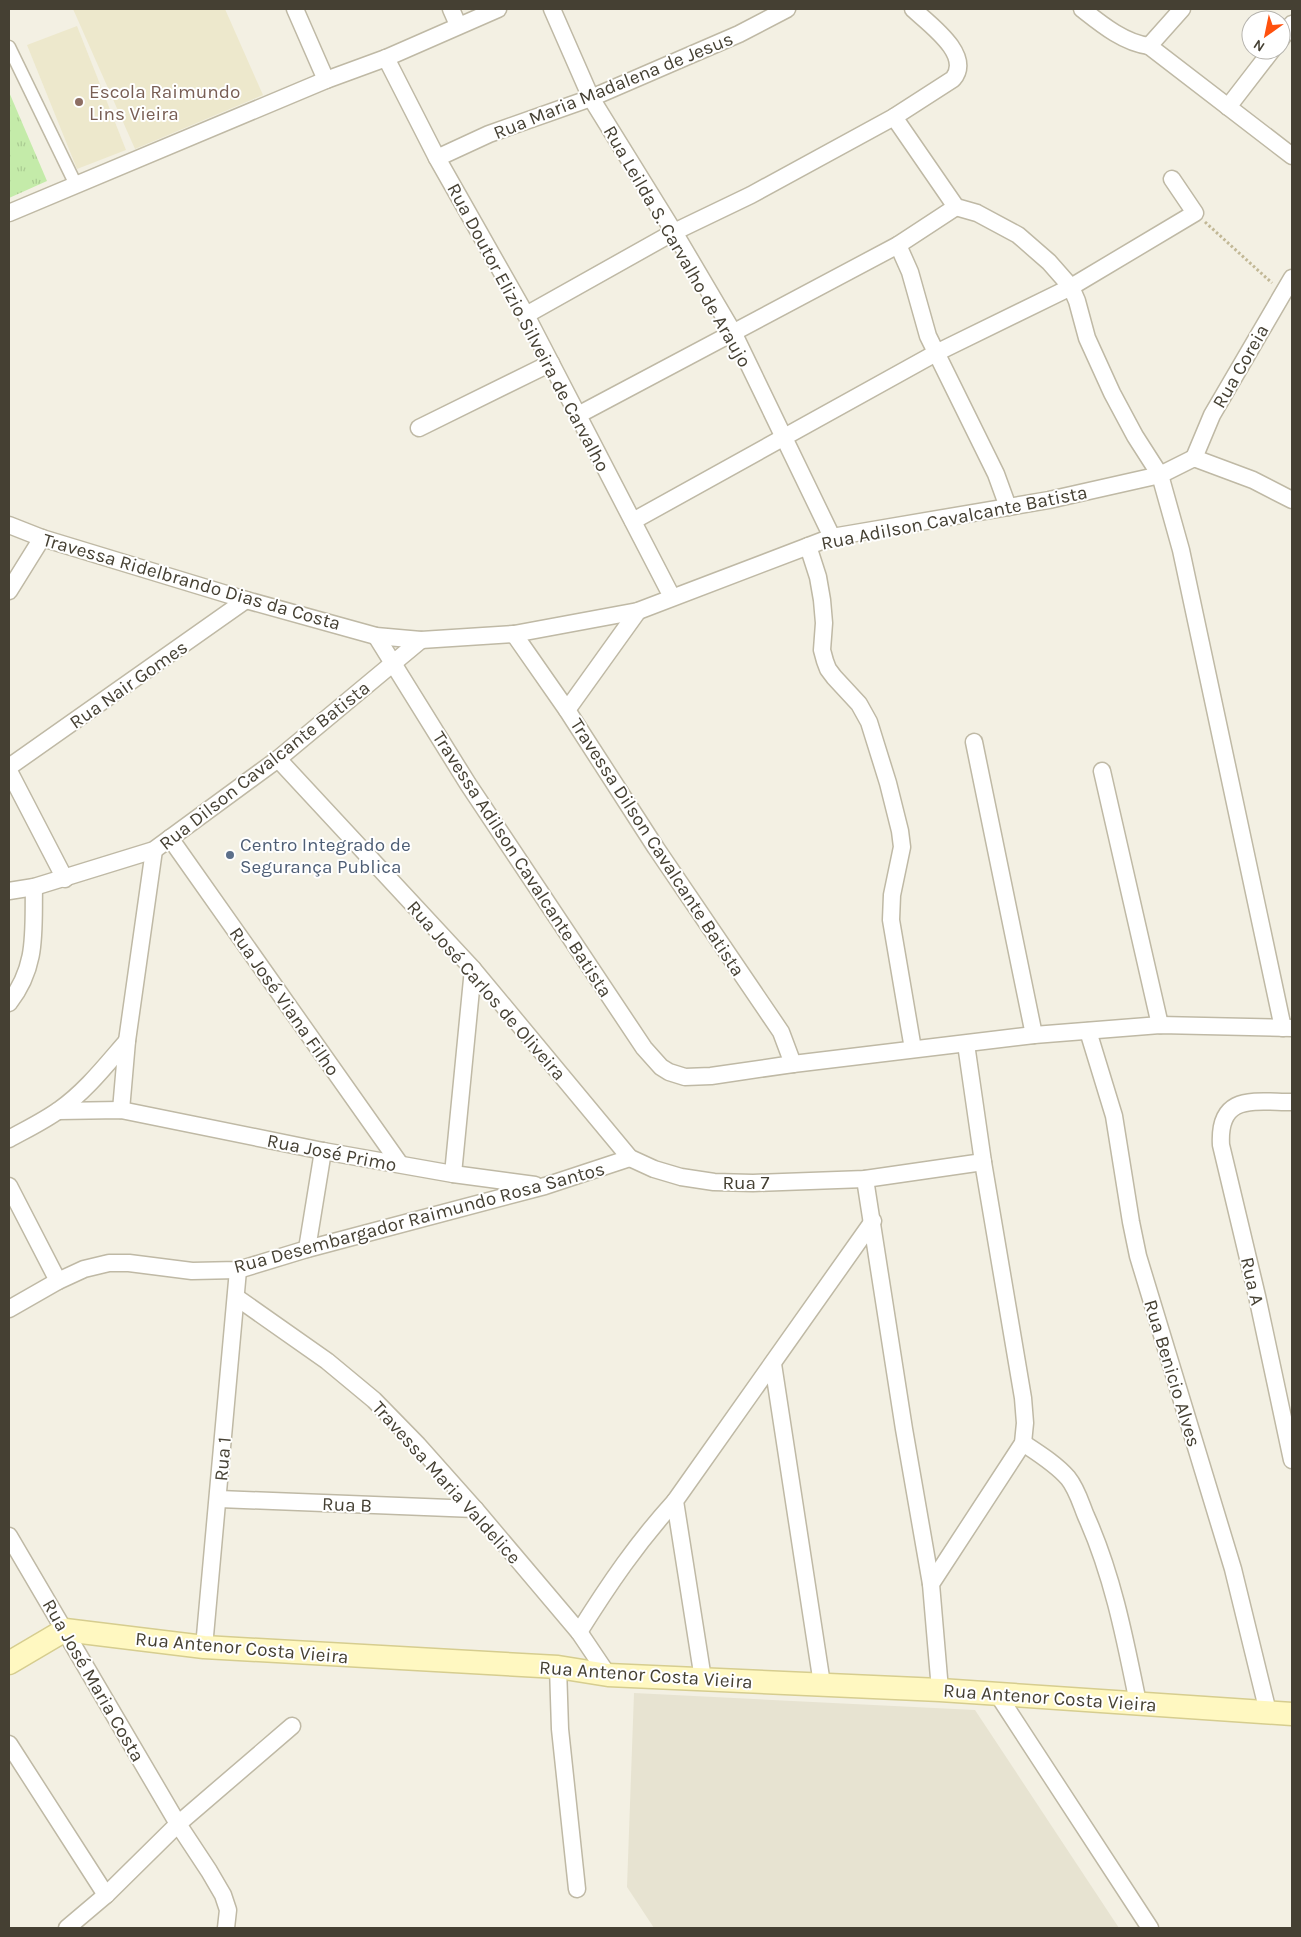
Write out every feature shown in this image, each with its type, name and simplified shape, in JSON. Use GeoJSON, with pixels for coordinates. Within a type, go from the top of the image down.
{"type":"FeatureCollection","features":[{"type":"Feature","properties":{"kind":"main road","name":"Rua Antenor Costa Vieira"},"geometry":{"type":"LineString","coordinates":[[65,1630],[204,1647],[558,1668],[608,1674],[940,1690],[1292,1714]]}},
{"type":"Feature","properties":{"kind":"main road"},"geometry":{"type":"LineString","coordinates":[[9,1663],[65,1630]]}},
{"type":"Feature","properties":{"kind":"street"},"geometry":{"type":"LineString","coordinates":[[295,9],[326,80]]}},
{"type":"Feature","properties":{"kind":"street"},"geometry":{"type":"LineString","coordinates":[[451,9],[458,25]]}},
{"type":"Feature","properties":{"kind":"street"},"geometry":{"type":"LineString","coordinates":[[9,213],[326,80],[386,58],[498,9]]}},
{"type":"Feature","properties":{"kind":"street","name":"Rua Leilda S. Carvalho de Araujo"},"geometry":{"type":"LineString","coordinates":[[552,9],[591,98],[733,332],[832,537]]}},
{"type":"Feature","properties":{"kind":"street","name":"Rua Maria Madalena de Jesus"},"geometry":{"type":"LineString","coordinates":[[437,158],[489,134],[591,98],[739,34],[787,9]]}},
{"type":"Feature","properties":{"kind":"street"},"geometry":{"type":"LineString","coordinates":[[526,315],[674,232],[750,195],[894,118],[953,79],[957,74],[959,65],[957,55],[948,43],[914,9]]}},
{"type":"Feature","properties":{"kind":"street"},"geometry":{"type":"LineString","coordinates":[[1082,9],[1126,39],[1137,44],[1149,46],[1292,156]]}},
{"type":"Feature","properties":{"kind":"street"},"geometry":{"type":"LineString","coordinates":[[1149,46],[1182,9]]}},
{"type":"Feature","properties":{"kind":"street"},"geometry":{"type":"LineString","coordinates":[[9,47],[76,185]]}},
{"type":"Feature","properties":{"kind":"street","name":"Rua Doutor Elizio Silveira de Carvalho"},"geometry":{"type":"LineString","coordinates":[[386,58],[437,158],[526,315],[672,597]]}},
{"type":"Feature","properties":{"kind":"street"},"geometry":{"type":"LineString","coordinates":[[1228,107],[1264,60]]}},
{"type":"Feature","properties":{"kind":"street"},"geometry":{"type":"LineString","coordinates":[[794,1064],[1034,1035],[1088,1031],[1160,1026],[1288,1028],[1181,550],[1160,475],[1134,436],[1112,393],[1088,338],[1071,287],[1049,262],[1018,235],[977,213],[956,207],[894,118]]}},
{"type":"Feature","properties":{"kind":"street"},"geometry":{"type":"LineString","coordinates":[[633,521],[936,353],[1071,287],[1195,213],[1172,179]]}},
{"type":"Feature","properties":{"kind":"street"},"geometry":{"type":"LineString","coordinates":[[578,415],[898,245],[956,207]]}},
{"type":"Feature","properties":{"kind":"street"},"geometry":{"type":"LineString","coordinates":[[898,245],[910,272],[923,320],[936,353],[996,474],[1008,507]]}},
{"type":"Feature","properties":{"kind":"street","name":"Rua Coreia"},"geometry":{"type":"LineString","coordinates":[[1194,458],[1212,415],[1292,278]]}},
{"type":"Feature","properties":{"kind":"street"},"geometry":{"type":"LineString","coordinates":[[419,428],[551,363]]}},
{"type":"Feature","properties":{"kind":"street"},"geometry":{"type":"LineString","coordinates":[[1194,458],[1253,480],[1292,500]]}},
{"type":"Feature","properties":{"kind":"street","name":"Rua Adilson Cavalcante Batista"},"geometry":{"type":"LineString","coordinates":[[376,636],[421,640],[514,634],[638,611],[832,537],[1049,500],[1160,475],[1194,458]]}},
{"type":"Feature","properties":{"kind":"street","name":"Travessa Ridelbrando Dias da Costa"},"geometry":{"type":"LineString","coordinates":[[9,525],[42,538],[246,600],[376,636]]}},
{"type":"Feature","properties":{"kind":"street"},"geometry":{"type":"LineString","coordinates":[[9,591],[42,538]]}},
{"type":"Feature","properties":{"kind":"street"},"geometry":{"type":"LineString","coordinates":[[808,546],[822,600],[824,623],[822,650],[825,661],[834,677],[859,704],[869,722],[888,783],[900,831],[902,847],[892,895],[891,920],[913,1049]]}},
{"type":"Feature","properties":{"kind":"street","name":"Rua Nair Gomes"},"geometry":{"type":"LineString","coordinates":[[9,767],[246,600]]}},
{"type":"Feature","properties":{"kind":"street"},"geometry":{"type":"LineString","coordinates":[[567,710],[638,611]]}},
{"type":"Feature","properties":{"kind":"street","name":"Travessa Dilson Cavalcante Batista"},"geometry":{"type":"LineString","coordinates":[[514,634],[567,710],[656,848],[781,1032],[794,1064]]}},
{"type":"Feature","properties":{"kind":"street","name":"Travessa Adilson Cavalcante Batista"},"geometry":{"type":"LineString","coordinates":[[376,636],[468,784],[644,1048],[661,1067],[669,1072],[685,1076],[711,1076],[794,1064]]}},
{"type":"Feature","properties":{"kind":"street","name":"Rua Dilson Cavalcante Batista"},"geometry":{"type":"LineString","coordinates":[[9,891],[65,879],[154,850],[278,759],[421,640]]}},
{"type":"Feature","properties":{"kind":"street"},"geometry":{"type":"LineString","coordinates":[[974,742],[1034,1035]]}},
{"type":"Feature","properties":{"kind":"street","name":"Rua José Carlos de Oliveira"},"geometry":{"type":"LineString","coordinates":[[278,759],[473,969],[630,1158]]}},
{"type":"Feature","properties":{"kind":"street"},"geometry":{"type":"LineString","coordinates":[[9,771],[65,879]]}},
{"type":"Feature","properties":{"kind":"street"},"geometry":{"type":"LineString","coordinates":[[1102,771],[1160,1026]]}},
{"type":"Feature","properties":{"kind":"street","name":"Rua José Viana Filho"},"geometry":{"type":"LineString","coordinates":[[170,838],[400,1164]]}},
{"type":"Feature","properties":{"kind":"street"},"geometry":{"type":"LineString","coordinates":[[121,1110],[126,1041],[154,850]]}},
{"type":"Feature","properties":{"kind":"street"},"geometry":{"type":"LineString","coordinates":[[9,1003],[25,979],[32,953],[34,887]]}},
{"type":"Feature","properties":{"kind":"street"},"geometry":{"type":"LineString","coordinates":[[452,1174],[473,969]]}},
{"type":"Feature","properties":{"kind":"street","name":"Rua Benicio Alves"},"geometry":{"type":"LineString","coordinates":[[1088,1031],[1114,1116],[1138,1256],[1233,1569],[1268,1712]]}},
{"type":"Feature","properties":{"kind":"street"},"geometry":{"type":"LineString","coordinates":[[9,1139],[58,1111],[94,1078],[126,1041]]}},
{"type":"Feature","properties":{"kind":"street"},"geometry":{"type":"LineString","coordinates":[[931,1584],[1023,1443],[1025,1423],[1023,1398],[983,1162],[966,1044]]}},
{"type":"Feature","properties":{"kind":"street","name":"Rua A"},"geometry":{"type":"LineString","coordinates":[[1292,1102],[1249,1102],[1233,1106],[1221,1123],[1221,1145],[1257,1296],[1292,1460]]}},
{"type":"Feature","properties":{"kind":"street","name":"Rua José Primo"},"geometry":{"type":"LineString","coordinates":[[58,1111],[121,1110],[323,1151],[452,1174],[545,1186]]}},
{"type":"Feature","properties":{"kind":"street"},"geometry":{"type":"LineString","coordinates":[[307,1249],[323,1151]]}},
{"type":"Feature","properties":{"kind":"street","name":"Rua 7"},"geometry":{"type":"LineString","coordinates":[[630,1158],[654,1169],[681,1177],[714,1182],[753,1183],[865,1179],[983,1162]]}},
{"type":"Feature","properties":{"kind":"street","name":"Rua Desembargador Raimundo Rosa Santos"},"geometry":{"type":"LineString","coordinates":[[9,1309],[58,1281],[84,1269],[109,1263],[129,1263],[192,1272],[238,1270],[307,1249],[545,1186],[630,1158]]}},
{"type":"Feature","properties":{"kind":"street"},"geometry":{"type":"LineString","coordinates":[[865,1179],[904,1430],[931,1584],[940,1690]]}},
{"type":"Feature","properties":{"kind":"street"},"geometry":{"type":"LineString","coordinates":[[9,1186],[58,1281]]}},
{"type":"Feature","properties":{"kind":"street"},"geometry":{"type":"LineString","coordinates":[[579,1632],[626,1559],[674,1501],[873,1221]]}},
{"type":"Feature","properties":{"kind":"street","name":"Rua 1"},"geometry":{"type":"LineString","coordinates":[[204,1647],[219,1499],[238,1270]]}},
{"type":"Feature","properties":{"kind":"street","name":"Travessa Maria Valdelice"},"geometry":{"type":"LineString","coordinates":[[236,1297],[327,1361],[374,1400],[418,1445],[475,1509],[579,1632],[608,1674]]}},
{"type":"Feature","properties":{"kind":"street"},"geometry":{"type":"LineString","coordinates":[[773,1364],[822,1684]]}},
{"type":"Feature","properties":{"kind":"street"},"geometry":{"type":"LineString","coordinates":[[1023,1443],[1039,1453],[1063,1473],[1076,1491],[1109,1575],[1138,1703]]}},
{"type":"Feature","properties":{"kind":"street","name":"Rua B"},"geometry":{"type":"LineString","coordinates":[[219,1499],[475,1509]]}},
{"type":"Feature","properties":{"kind":"street"},"geometry":{"type":"LineString","coordinates":[[674,1501],[703,1679]]}},
{"type":"Feature","properties":{"kind":"street","name":"Rua José Maria Costa"},"geometry":{"type":"LineString","coordinates":[[9,1536],[178,1824],[210,1870],[223,1895],[228,1910],[226,1928]]}},
{"type":"Feature","properties":{"kind":"street"},"geometry":{"type":"LineString","coordinates":[[558,1668],[560,1729],[577,1889]]}},
{"type":"Feature","properties":{"kind":"street"},"geometry":{"type":"LineString","coordinates":[[998,1695],[1150,1928]]}},
{"type":"Feature","properties":{"kind":"street"},"geometry":{"type":"LineString","coordinates":[[67,1928],[106,1895],[178,1824],[292,1726]]}},
{"type":"Feature","properties":{"kind":"street"},"geometry":{"type":"LineString","coordinates":[[9,1744],[106,1895]]}},
{"type":"Feature","properties":{"kind":"path"},"geometry":{"type":"LineString","coordinates":[[1195,213],[1283,293]]}},
{"type":"Feature","properties":{"kind":"shaded area"},"geometry":{"type":"Polygon","coordinates":[[[73,9],[225,9],[263,95],[135,149],[73,9]]]}},
{"type":"Feature","properties":{"kind":"shaded area","name":"Escola Raimundo Lins Vieira"},"geometry":{"type":"Polygon","coordinates":[[[77,26],[126,150],[77,169],[27,45],[77,26]]]}},
{"type":"Feature","properties":{"kind":"shaded area"},"geometry":{"type":"Polygon","coordinates":[[[634,1693],[975,1710],[1119,1928],[654,1928],[627,1887],[634,1693]]]}},
{"type":"Feature","properties":{"kind":"green space"},"geometry":{"type":"Polygon","coordinates":[[[9,92],[47,181],[9,198],[9,92]]]}},
{"type":"Feature","properties":{"kind":"place","name":"Escola Raimundo Lins Vieira"},"geometry":{"type":"Point","coordinates":[79,102]}},
{"type":"Feature","properties":{"kind":"place","name":"Centro Integrado de Segurança Publica"},"geometry":{"type":"Point","coordinates":[230,855]}}]}
